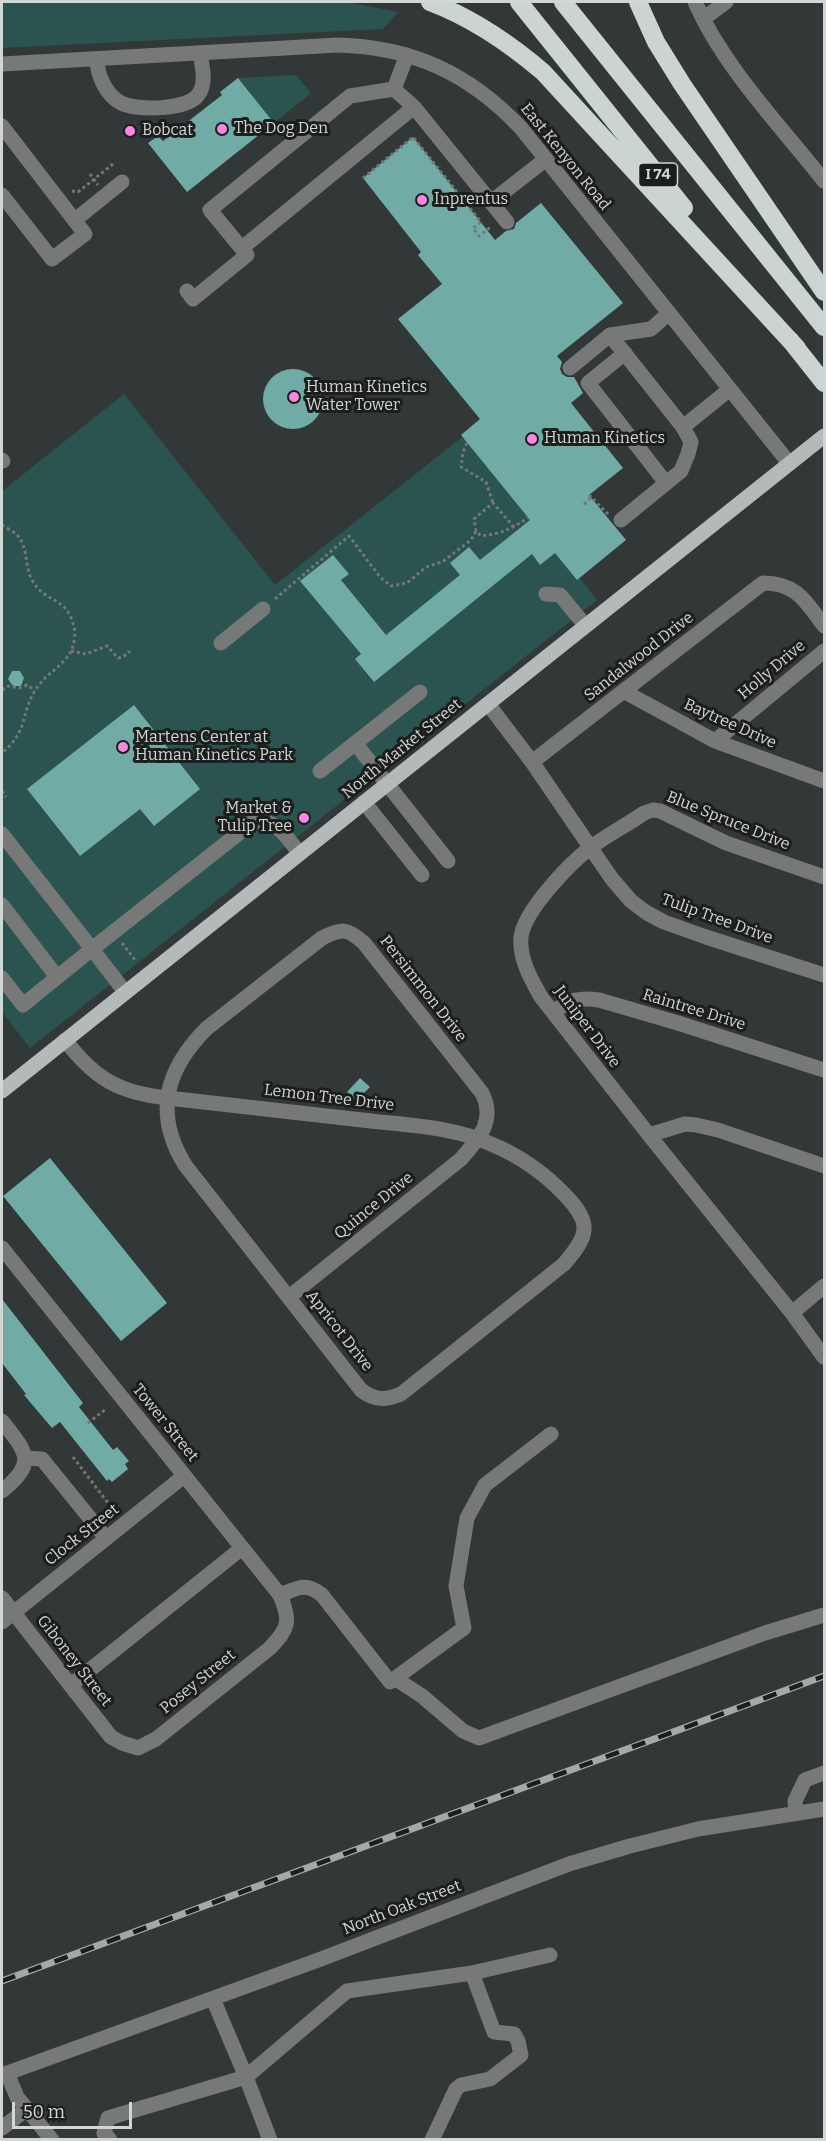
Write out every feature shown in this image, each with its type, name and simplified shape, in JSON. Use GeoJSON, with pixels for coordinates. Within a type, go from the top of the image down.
{"type":"FeatureCollection","features":[{"type":"Feature","properties":{"kind":"highway"},"geometry":{"type":"LineString","coordinates":[[430,2],[461,14],[487,29],[513,46],[543,72],[796,348]]}},
{"type":"Feature","properties":{"kind":"highway","name":"I 74"},"geometry":{"type":"LineString","coordinates":[[519,2],[825,383]]}},
{"type":"Feature","properties":{"kind":"highway","name":"I 74"},"geometry":{"type":"LineString","coordinates":[[563,2],[825,327]]}},
{"type":"Feature","properties":{"kind":"highway"},"geometry":{"type":"LineString","coordinates":[[638,2],[656,42],[682,84],[825,292]]}},
{"type":"Feature","properties":{"kind":"main road","name":"North Market Street"},"geometry":{"type":"LineString","coordinates":[[2,1091],[825,436]]}},
{"type":"Feature","properties":{"kind":"street"},"geometry":{"type":"LineString","coordinates":[[695,2],[735,70],[825,181]]}},
{"type":"Feature","properties":{"kind":"street"},"geometry":{"type":"LineString","coordinates":[[703,19],[726,2]]}},
{"type":"Feature","properties":{"kind":"street","name":"East Kenyon Road"},"geometry":{"type":"LineString","coordinates":[[2,64],[338,45],[363,46],[407,55],[452,73],[501,108],[546,159],[789,463]]}},
{"type":"Feature","properties":{"kind":"street"},"geometry":{"type":"LineString","coordinates":[[97,59],[97,70],[103,82],[111,95],[121,103],[135,107],[159,107],[182,105],[198,96],[203,85],[200,53]]}},
{"type":"Feature","properties":{"kind":"street"},"geometry":{"type":"LineString","coordinates":[[394,89],[407,55]]}},
{"type":"Feature","properties":{"kind":"street"},"geometry":{"type":"LineString","coordinates":[[394,89],[414,107],[505,220]]}},
{"type":"Feature","properties":{"kind":"street"},"geometry":{"type":"LineString","coordinates":[[187,291],[194,298],[247,255],[210,210],[350,96],[394,89]]}},
{"type":"Feature","properties":{"kind":"street"},"geometry":{"type":"LineString","coordinates":[[242,248],[414,107]]}},
{"type":"Feature","properties":{"kind":"street"},"geometry":{"type":"LineString","coordinates":[[2,126],[85,234],[52,259],[2,195]]}},
{"type":"Feature","properties":{"kind":"street"},"geometry":{"type":"LineString","coordinates":[[491,202],[546,159]]}},
{"type":"Feature","properties":{"kind":"street"},"geometry":{"type":"LineString","coordinates":[[75,220],[122,182]]}},
{"type":"Feature","properties":{"kind":"street"},"geometry":{"type":"LineString","coordinates":[[570,368],[610,335],[651,329],[669,313]]}},
{"type":"Feature","properties":{"kind":"street"},"geometry":{"type":"LineString","coordinates":[[610,335],[683,427],[691,442],[681,471],[621,520]]}},
{"type":"Feature","properties":{"kind":"street"},"geometry":{"type":"LineString","coordinates":[[625,354],[588,383],[666,483]]}},
{"type":"Feature","properties":{"kind":"street"},"geometry":{"type":"LineString","coordinates":[[683,427],[730,389]]}},
{"type":"Feature","properties":{"kind":"street","name":"Sandalwood Drive"},"geometry":{"type":"LineString","coordinates":[[532,762],[625,692],[758,586],[770,583],[787,586],[795,591],[825,626]]}},
{"type":"Feature","properties":{"kind":"street"},"geometry":{"type":"LineString","coordinates":[[546,594],[560,595],[585,626]]}},
{"type":"Feature","properties":{"kind":"street"},"geometry":{"type":"LineString","coordinates":[[220,643],[263,609]]}},
{"type":"Feature","properties":{"kind":"street","name":"Holly Drive"},"geometry":{"type":"LineString","coordinates":[[715,741],[825,651]]}},
{"type":"Feature","properties":{"kind":"street"},"geometry":{"type":"LineString","coordinates":[[320,771],[420,692]]}},
{"type":"Feature","properties":{"kind":"street","name":"Baytree Drive"},"geometry":{"type":"LineString","coordinates":[[625,692],[715,741],[825,781]]}},
{"type":"Feature","properties":{"kind":"street"},"geometry":{"type":"LineString","coordinates":[[488,704],[532,762],[590,848]]}},
{"type":"Feature","properties":{"kind":"street"},"geometry":{"type":"LineString","coordinates":[[355,743],[448,861]]}},
{"type":"Feature","properties":{"kind":"street"},"geometry":{"type":"LineString","coordinates":[[364,802],[422,875]]}},
{"type":"Feature","properties":{"kind":"street","name":"Blue Spruce Drive"},"geometry":{"type":"LineString","coordinates":[[590,848],[652,810],[660,811],[726,843],[825,877]]}},
{"type":"Feature","properties":{"kind":"street"},"geometry":{"type":"LineString","coordinates":[[2,978],[23,1005],[253,822],[261,820],[270,822],[299,853]]}},
{"type":"Feature","properties":{"kind":"street"},"geometry":{"type":"LineString","coordinates":[[2,834],[125,992]]}},
{"type":"Feature","properties":{"kind":"street","name":"Tulip Tree Drive"},"geometry":{"type":"LineString","coordinates":[[590,848],[624,893],[646,913],[706,937],[825,975]]}},
{"type":"Feature","properties":{"kind":"street","name":"Juniper Drive"},"geometry":{"type":"LineString","coordinates":[[590,848],[566,870],[532,910],[522,936],[524,962],[531,980],[541,997],[825,1357]]}},
{"type":"Feature","properties":{"kind":"street"},"geometry":{"type":"LineString","coordinates":[[2,905],[57,977]]}},
{"type":"Feature","properties":{"kind":"street","name":"Persimmon Drive"},"geometry":{"type":"LineString","coordinates":[[168,1098],[180,1060],[207,1029],[322,938],[344,930],[364,943],[482,1093],[489,1113],[477,1138]]}},
{"type":"Feature","properties":{"kind":"street","name":"Raintree Drive"},"geometry":{"type":"LineString","coordinates":[[554,1012],[574,999],[599,1000],[825,1070]]}},
{"type":"Feature","properties":{"kind":"street","name":"Lemon Tree Drive"},"geometry":{"type":"LineString","coordinates":[[65,1040],[95,1074],[128,1091],[168,1098],[423,1127],[477,1138],[492,1144],[540,1172],[558,1187],[581,1215]]}},
{"type":"Feature","properties":{"kind":"street","name":"Apricot Drive"},"geometry":{"type":"LineString","coordinates":[[168,1098],[167,1117],[171,1137],[181,1158],[368,1396],[379,1399],[402,1394],[564,1264],[579,1247],[584,1237],[581,1215]]}},
{"type":"Feature","properties":{"kind":"street"},"geometry":{"type":"LineString","coordinates":[[649,1135],[685,1124],[696,1125],[718,1130],[825,1166]]}},
{"type":"Feature","properties":{"kind":"street","name":"Quince Drive"},"geometry":{"type":"LineString","coordinates":[[289,1297],[461,1159],[477,1138]]}},
{"type":"Feature","properties":{"kind":"street","name":"Tower Street"},"geometry":{"type":"LineString","coordinates":[[2,1248],[280,1595],[286,1610],[287,1626]]}},
{"type":"Feature","properties":{"kind":"street"},"geometry":{"type":"LineString","coordinates":[[792,1313],[825,1286]]}},
{"type":"Feature","properties":{"kind":"street"},"geometry":{"type":"LineString","coordinates":[[2,1421],[19,1443],[25,1458],[22,1472],[2,1491]]}},
{"type":"Feature","properties":{"kind":"street"},"geometry":{"type":"LineString","coordinates":[[280,1595],[300,1587],[312,1587],[322,1595],[390,1682],[464,1628],[456,1586],[467,1518],[485,1485],[551,1434]]}},
{"type":"Feature","properties":{"kind":"street"},"geometry":{"type":"LineString","coordinates":[[25,1458],[42,1459],[106,1538]]}},
{"type":"Feature","properties":{"kind":"street","name":"Clock Street"},"geometry":{"type":"LineString","coordinates":[[7,1617],[184,1476]]}},
{"type":"Feature","properties":{"kind":"street"},"geometry":{"type":"LineString","coordinates":[[71,1685],[242,1548]]}},
{"type":"Feature","properties":{"kind":"street","name":"Giboney Street"},"geometry":{"type":"LineString","coordinates":[[2,1598],[7,1617],[71,1685],[111,1737],[122,1743]]}},
{"type":"Feature","properties":{"kind":"street"},"geometry":{"type":"LineString","coordinates":[[396,1678],[422,1696],[463,1731],[479,1738],[765,1633],[825,1615]]}},
{"type":"Feature","properties":{"kind":"street","name":"Posey Street"},"geometry":{"type":"LineString","coordinates":[[122,1743],[138,1748],[150,1743],[270,1648],[284,1634],[287,1626]]}},
{"type":"Feature","properties":{"kind":"street"},"geometry":{"type":"LineString","coordinates":[[796,1813],[795,1801],[805,1780],[825,1773]]}},
{"type":"Feature","properties":{"kind":"street","name":"North Oak Street"},"geometry":{"type":"LineString","coordinates":[[4,2074],[213,1999],[569,1864],[668,1836],[825,1809]]}},
{"type":"Feature","properties":{"kind":"street"},"geometry":{"type":"LineString","coordinates":[[110,2139],[104,2133],[108,2118],[246,2077],[347,1991],[472,1973],[550,1955]]}},
{"type":"Feature","properties":{"kind":"street"},"geometry":{"type":"LineString","coordinates":[[432,2139],[456,2089],[461,2085],[490,2079],[521,2055],[519,2041],[514,2034],[494,2032],[472,1973]]}},
{"type":"Feature","properties":{"kind":"street"},"geometry":{"type":"LineString","coordinates":[[213,1999],[270,2139]]}},
{"type":"Feature","properties":{"kind":"street"},"geometry":{"type":"LineString","coordinates":[[4,2074],[17,2097],[52,2139]]}},
{"type":"Feature","properties":{"kind":"street"},"geometry":{"type":"LineString","coordinates":[[2,2128],[27,2109]]}},
{"type":"Feature","properties":{"kind":"path"},"geometry":{"type":"LineString","coordinates":[[363,178],[413,137],[481,222],[473,228],[479,236],[505,220]]}},
{"type":"Feature","properties":{"kind":"path"},"geometry":{"type":"LineString","coordinates":[[70,190],[74,193],[78,192],[113,164]]}},
{"type":"Feature","properties":{"kind":"path"},"geometry":{"type":"LineString","coordinates":[[467,443],[461,467],[486,483],[493,502],[514,527]]}},
{"type":"Feature","properties":{"kind":"path"},"geometry":{"type":"LineString","coordinates":[[584,504],[590,496],[617,524],[621,520]]}},
{"type":"Feature","properties":{"kind":"path"},"geometry":{"type":"LineString","coordinates":[[493,502],[474,519],[476,531],[481,536],[505,532],[528,518]]}},
{"type":"Feature","properties":{"kind":"path"},"geometry":{"type":"LineString","coordinates":[[2,525],[17,535],[26,552],[28,568],[34,584],[42,592],[64,605],[69,611],[75,629],[71,651],[30,698],[20,733],[2,753]]}},
{"type":"Feature","properties":{"kind":"path"},"geometry":{"type":"LineString","coordinates":[[263,609],[349,536],[380,577],[391,586],[407,583],[426,567],[442,562],[471,540],[476,531]]}},
{"type":"Feature","properties":{"kind":"path"},"geometry":{"type":"LineString","coordinates":[[71,651],[86,654],[106,646],[118,658],[130,651]]}},
{"type":"Feature","properties":{"kind":"path"},"geometry":{"type":"LineString","coordinates":[[2,690],[9,686],[19,688],[27,685],[36,690]]}},
{"type":"Feature","properties":{"kind":"path"},"geometry":{"type":"LineString","coordinates":[[2,791],[6,797]]}},
{"type":"Feature","properties":{"kind":"path"},"geometry":{"type":"LineString","coordinates":[[113,932],[135,960]]}},
{"type":"Feature","properties":{"kind":"path"},"geometry":{"type":"LineString","coordinates":[[88,1424],[106,1409]]}},
{"type":"Feature","properties":{"kind":"path"},"geometry":{"type":"LineString","coordinates":[[73,1457],[111,1506]]}},
{"type":"Feature","properties":{"kind":"shaded area"},"geometry":{"type":"Polygon","coordinates":[[[2,2],[346,2],[398,12],[383,29],[2,48],[2,2]]]}},
{"type":"Feature","properties":{"kind":"shaded area"},"geometry":{"type":"Polygon","coordinates":[[[296,75],[311,93],[274,123],[238,78],[296,75]]]}},
{"type":"Feature","properties":{"kind":"shaded area"},"geometry":{"type":"Polygon","coordinates":[[[124,394],[275,585],[466,434],[597,600],[30,1048],[2,1012],[2,491],[124,394]]]}},
{"type":"Feature","properties":{"kind":"building","name":"The Dog Den"},"geometry":{"type":"Polygon","coordinates":[[[238,78],[274,123],[187,192],[148,143],[158,136],[163,141],[222,95],[220,92],[238,78]]]}},
{"type":"Feature","properties":{"kind":"building","name":"Human Kinetics"},"geometry":{"type":"Polygon","coordinates":[[[413,137],[495,240],[506,231],[514,229],[516,223],[541,203],[623,303],[557,356],[562,362],[560,369],[562,374],[574,377],[583,393],[571,403],[623,468],[589,495],[626,540],[577,580],[555,553],[540,565],[532,554],[374,682],[355,659],[361,654],[300,581],[333,555],[349,574],[341,580],[386,635],[460,575],[450,563],[469,547],[480,560],[530,520],[461,435],[480,419],[398,319],[442,284],[418,255],[421,252],[363,178],[413,137]]]}},
{"type":"Feature","properties":{"kind":"building","name":"Human Kinetics Water Tower"},"geometry":{"type":"Polygon","coordinates":[[[293,369],[305,371],[318,382],[323,399],[321,411],[310,424],[293,429],[281,427],[268,416],[263,399],[265,387],[276,374],[293,369]]]}},
{"type":"Feature","properties":{"kind":"building"},"geometry":{"type":"Polygon","coordinates":[[[12,671],[20,671],[24,678],[21,686],[13,686],[8,679],[12,671]]]}},
{"type":"Feature","properties":{"kind":"building","name":"Martens Center at Human Kinetics Park"},"geometry":{"type":"Polygon","coordinates":[[[134,705],[200,789],[154,826],[140,809],[80,856],[27,789],[134,705]]]}},
{"type":"Feature","properties":{"kind":"building"},"geometry":{"type":"Polygon","coordinates":[[[360,1078],[370,1087],[356,1101],[347,1092],[360,1078]]]}},
{"type":"Feature","properties":{"kind":"building"},"geometry":{"type":"Polygon","coordinates":[[[50,1158],[167,1303],[121,1341],[3,1196],[50,1158]]]}},
{"type":"Feature","properties":{"kind":"building"},"geometry":{"type":"Polygon","coordinates":[[[2,1299],[83,1403],[79,1407],[113,1450],[117,1447],[129,1461],[125,1464],[128,1469],[112,1482],[109,1479],[107,1481],[60,1422],[52,1428],[24,1395],[26,1394],[2,1363],[2,1299]]]}},
{"type":"Feature","properties":{"kind":"railway"},"geometry":{"type":"LineString","coordinates":[[2,1981],[824,1676]]}},
{"type":"Feature","properties":{"kind":"place","name":"The Dog Den"},"geometry":{"type":"Point","coordinates":[222,129]}},
{"type":"Feature","properties":{"kind":"place","name":"Bobcat"},"geometry":{"type":"Point","coordinates":[130,131]}},
{"type":"Feature","properties":{"kind":"place","name":"Inprentus"},"geometry":{"type":"Point","coordinates":[422,200]}},
{"type":"Feature","properties":{"kind":"place","name":"Human Kinetics Water Tower"},"geometry":{"type":"Point","coordinates":[294,397]}},
{"type":"Feature","properties":{"kind":"place","name":"Human Kinetics"},"geometry":{"type":"Point","coordinates":[532,439]}},
{"type":"Feature","properties":{"kind":"place","name":"Martens Center at Human Kinetics Park"},"geometry":{"type":"Point","coordinates":[123,747]}},
{"type":"Feature","properties":{"kind":"place","name":"Market & Tulip Tree"},"geometry":{"type":"Point","coordinates":[304,818]}}]}
